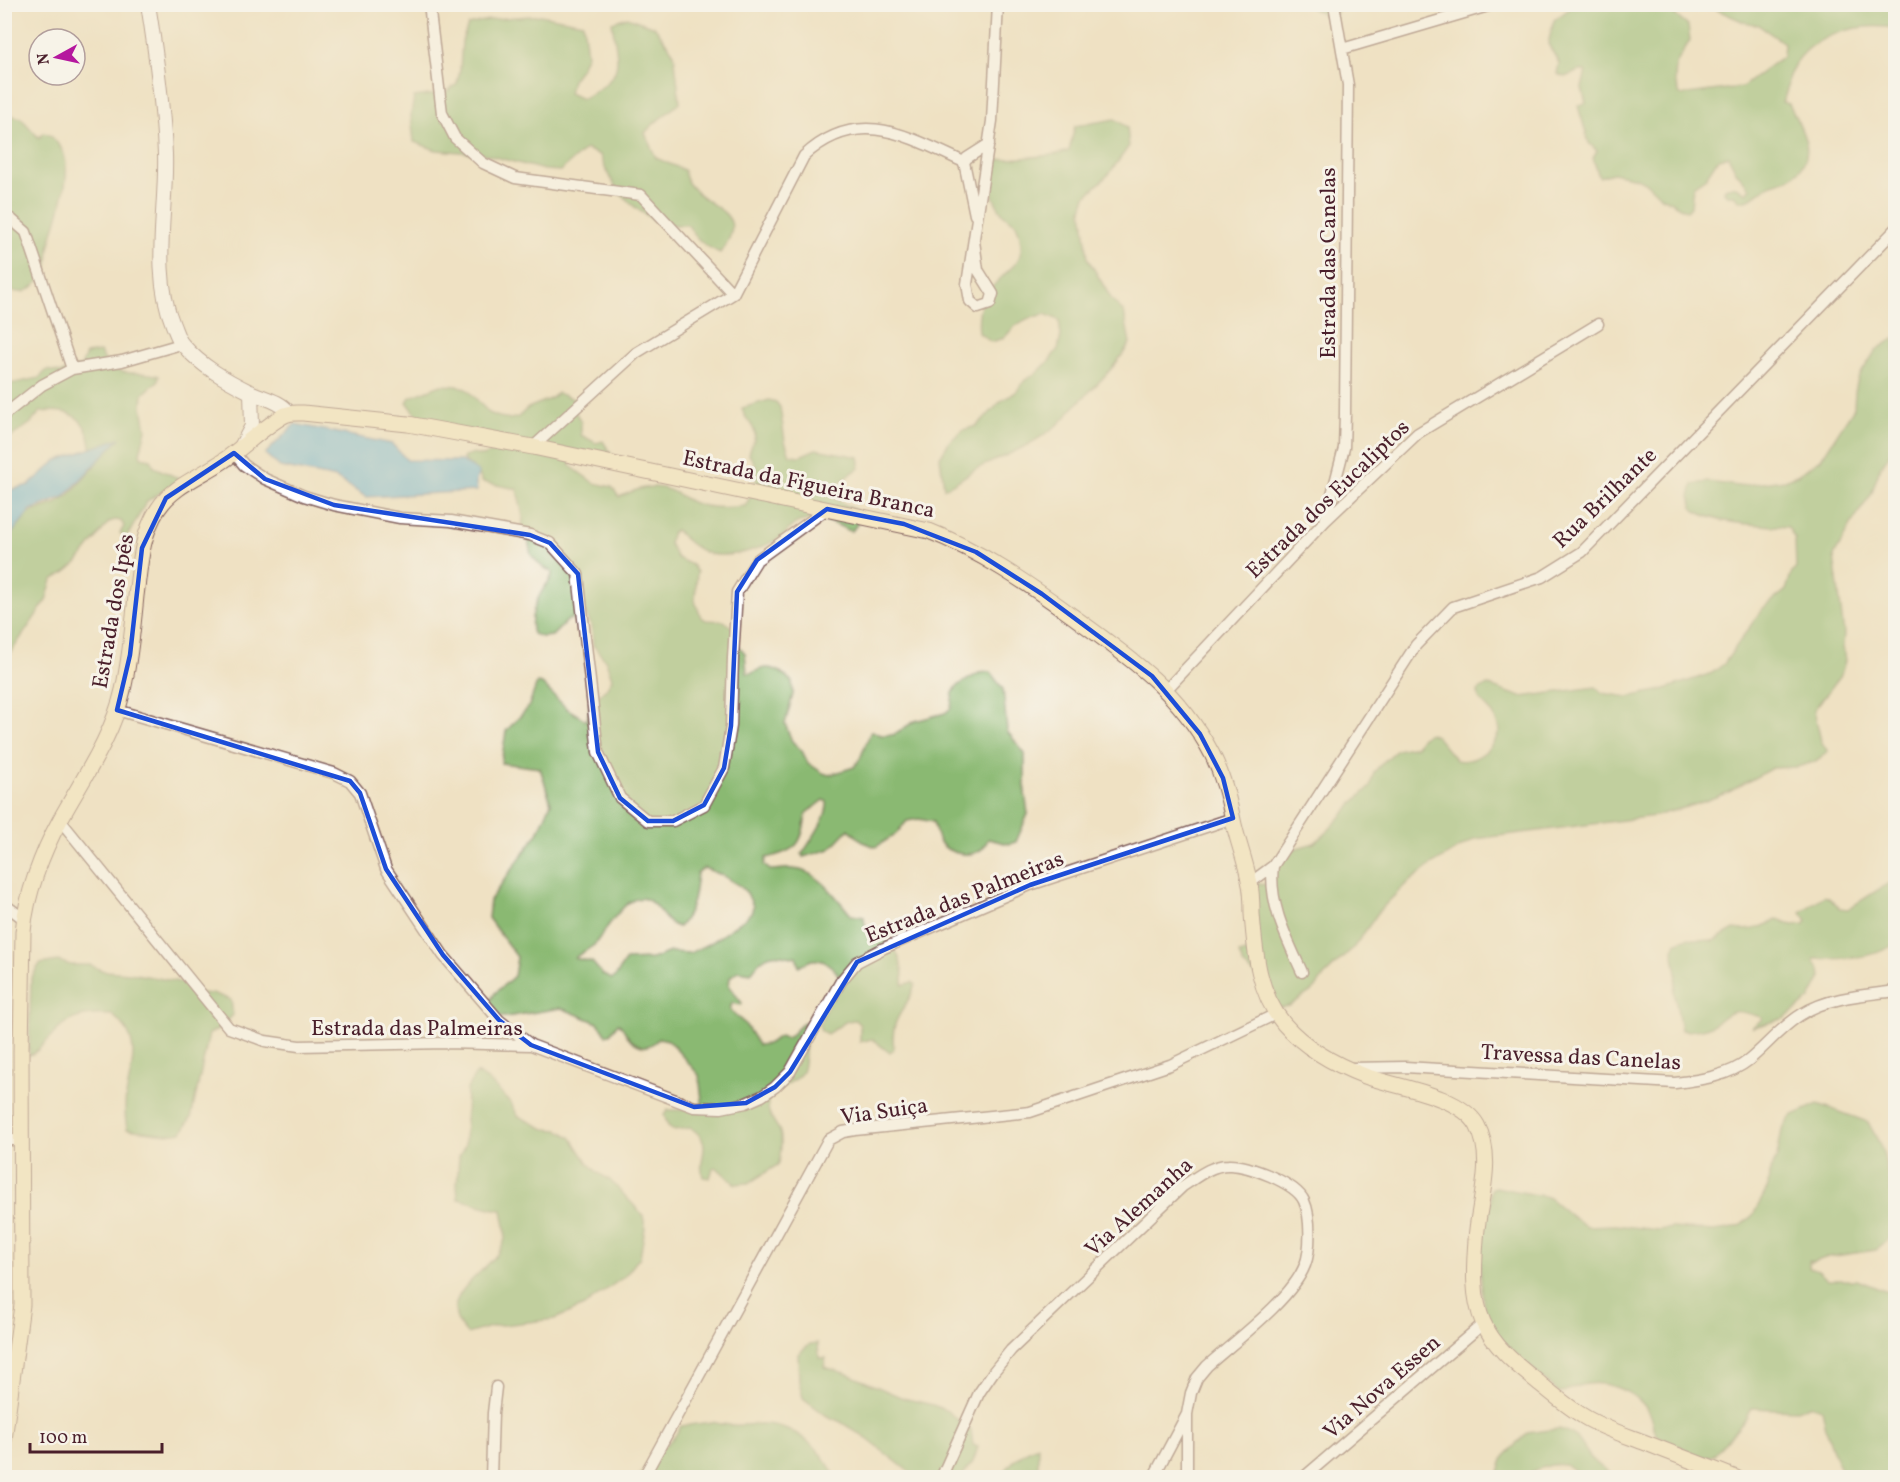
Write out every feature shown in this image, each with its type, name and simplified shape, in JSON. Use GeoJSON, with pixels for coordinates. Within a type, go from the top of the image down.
{"type":"FeatureCollection","features":[{"type":"Feature","properties":{"kind":"main road","name":"Estrada da Figueira Branca"},"geometry":{"type":"LineString","coordinates":[[290,413],[408,424],[533,447],[929,531],[961,544],[1042,594],[1133,660],[1166,690],[1186,713],[1212,755],[1231,802],[1250,883],[1255,958],[1263,986],[1276,1014],[1305,1044],[1347,1068],[1447,1102],[1464,1111],[1476,1123],[1483,1140],[1486,1160],[1474,1260],[1478,1304],[1484,1323],[1508,1356],[1585,1417],[1620,1434],[1736,1478]]}},
{"type":"Feature","properties":{"kind":"main road","name":"Estrada dos Ipês"},"geometry":{"type":"LineString","coordinates":[[4,1440],[22,1305],[21,1052],[24,919],[49,841],[95,761],[111,728],[123,692],[130,655],[142,548],[157,511],[166,498],[290,413]]}},
{"type":"Feature","properties":{"kind":"street","name":"Estrada da Figueira Branca"},"geometry":{"type":"LineString","coordinates":[[148,4],[161,89],[165,156],[162,284],[165,302],[182,344],[215,373],[280,405],[290,413]]}},
{"type":"Feature","properties":{"kind":"street"},"geometry":{"type":"LineString","coordinates":[[429,4],[442,113],[455,138],[483,163],[515,178],[641,195],[733,294]]}},
{"type":"Feature","properties":{"kind":"street"},"geometry":{"type":"LineString","coordinates":[[974,241],[978,270],[993,294],[990,304],[978,308],[970,301],[967,284],[992,121],[998,4]]}},
{"type":"Feature","properties":{"kind":"street","name":"Estrada das Canelas"},"geometry":{"type":"LineString","coordinates":[[1325,521],[1344,448],[1348,276],[1346,186],[1349,130],[1348,86],[1334,4]]}},
{"type":"Feature","properties":{"kind":"street"},"geometry":{"type":"LineString","coordinates":[[1342,49],[1495,4]]}},
{"type":"Feature","properties":{"kind":"street"},"geometry":{"type":"LineString","coordinates":[[533,447],[636,353],[733,294],[804,156],[818,143],[832,135],[867,129],[896,132],[964,162]]}},
{"type":"Feature","properties":{"kind":"street"},"geometry":{"type":"LineString","coordinates":[[964,162],[989,144]]}},
{"type":"Feature","properties":{"kind":"street"},"geometry":{"type":"LineString","coordinates":[[964,162],[977,223]]}},
{"type":"Feature","properties":{"kind":"street"},"geometry":{"type":"LineString","coordinates":[[4,219],[11,219],[26,232],[72,369]]}},
{"type":"Feature","properties":{"kind":"street","name":"Rua Brilhante"},"geometry":{"type":"LineString","coordinates":[[1250,883],[1273,866],[1416,645],[1453,607],[1542,577],[1582,552],[1896,229]]}},
{"type":"Feature","properties":{"kind":"street","name":"Estrada dos Eucaliptos"},"geometry":{"type":"LineString","coordinates":[[1166,690],[1325,521],[1418,433],[1598,324]]}},
{"type":"Feature","properties":{"kind":"street"},"geometry":{"type":"LineString","coordinates":[[4,415],[42,385],[72,369],[122,361],[182,344]]}},
{"type":"Feature","properties":{"kind":"street"},"geometry":{"type":"LineString","coordinates":[[251,392],[252,426],[236,452],[244,465],[265,479],[304,496],[334,505],[399,519],[451,521],[530,535],[550,543],[578,574],[598,752],[620,798],[648,821],[673,821],[704,805],[724,768],[731,726],[737,592],[756,560],[827,509]]}},
{"type":"Feature","properties":{"kind":"street"},"geometry":{"type":"LineString","coordinates":[[117,710],[334,773],[350,782],[360,793],[386,869],[443,955],[500,1020],[531,1045]]}},
{"type":"Feature","properties":{"kind":"street","name":"Estrada das Palmeiras"},"geometry":{"type":"LineString","coordinates":[[60,820],[229,1028],[265,1041],[299,1046],[446,1043],[531,1045],[694,1107],[721,1108],[746,1103],[775,1087],[790,1072],[841,981],[857,962],[884,948],[1030,885],[1233,818]]}},
{"type":"Feature","properties":{"kind":"street"},"geometry":{"type":"LineString","coordinates":[[1273,866],[1271,882],[1281,923],[1302,972]]}},
{"type":"Feature","properties":{"kind":"street"},"geometry":{"type":"LineString","coordinates":[[4,904],[24,919]]}},
{"type":"Feature","properties":{"kind":"street","name":"Travessa das Canelas"},"geometry":{"type":"LineString","coordinates":[[1347,1068],[1405,1067],[1675,1083],[1700,1080],[1726,1072],[1748,1061],[1802,1013],[1823,1004],[1896,991]]}},
{"type":"Feature","properties":{"kind":"street","name":"Via Suiça"},"geometry":{"type":"LineString","coordinates":[[644,1478],[828,1140],[843,1132],[855,1130],[1030,1112],[1170,1065],[1276,1014]]}},
{"type":"Feature","properties":{"kind":"street"},"geometry":{"type":"LineString","coordinates":[[4,1140],[22,1140]]}},
{"type":"Feature","properties":{"kind":"street","name":"Via Alemanha"},"geometry":{"type":"LineString","coordinates":[[941,1478],[979,1393],[1011,1350],[1183,1186],[1210,1168],[1228,1164],[1247,1167],[1286,1184],[1304,1200],[1308,1216],[1309,1238],[1306,1264],[1294,1284],[1274,1306],[1202,1372],[1191,1393],[1187,1414],[1153,1478]]}},
{"type":"Feature","properties":{"kind":"street","name":"Via Nova Essen"},"geometry":{"type":"LineString","coordinates":[[1303,1478],[1484,1323]]}},
{"type":"Feature","properties":{"kind":"street"},"geometry":{"type":"LineString","coordinates":[[491,1478],[496,1387]]}},
{"type":"Feature","properties":{"kind":"street"},"geometry":{"type":"LineString","coordinates":[[1187,1414],[1187,1478]]}},
{"type":"Feature","properties":{"kind":"highlighted area"},"geometry":{"type":"Polygon","coordinates":[[[234,453],[265,479],[334,505],[530,535],[550,543],[578,574],[598,752],[620,798],[648,821],[673,821],[704,805],[724,768],[731,726],[737,592],[757,560],[827,509],[904,524],[976,552],[1042,594],[1152,676],[1200,734],[1223,778],[1233,818],[1030,885],[857,962],[790,1072],[775,1087],[746,1103],[694,1107],[531,1045],[499,1020],[443,955],[386,869],[360,793],[350,781],[117,710],[130,655],[142,548],[166,498],[234,453]]]}},
{"type":"Feature","properties":{"kind":"green space"},"geometry":{"type":"Polygon","coordinates":[[[1307,5],[1339,5],[1334,21],[1307,5]]]}},
{"type":"Feature","properties":{"kind":"green space"},"geometry":{"type":"Polygon","coordinates":[[[1575,5],[1663,5],[1688,26],[1690,40],[1676,64],[1675,81],[1680,95],[1742,87],[1783,56],[1784,43],[1758,25],[1744,22],[1717,10],[1716,5],[1895,5],[1895,28],[1865,27],[1834,34],[1807,50],[1797,62],[1788,78],[1787,91],[1782,102],[1789,104],[1802,131],[1807,149],[1802,167],[1794,175],[1768,186],[1752,198],[1740,201],[1734,195],[1727,195],[1724,192],[1725,188],[1731,186],[1746,193],[1750,188],[1737,173],[1728,156],[1717,160],[1706,177],[1693,186],[1691,207],[1687,211],[1660,196],[1648,184],[1637,178],[1613,173],[1599,177],[1593,158],[1597,151],[1589,143],[1578,106],[1586,103],[1582,88],[1586,71],[1579,71],[1565,77],[1557,74],[1559,63],[1548,44],[1554,20],[1575,5]]]}},
{"type":"Feature","properties":{"kind":"green space"},"geometry":{"type":"Polygon","coordinates":[[[540,15],[583,23],[587,54],[572,80],[569,93],[582,99],[607,83],[613,76],[617,60],[612,22],[627,17],[655,27],[674,53],[680,103],[657,120],[645,133],[656,158],[684,170],[686,179],[697,193],[730,220],[732,228],[729,239],[720,253],[701,242],[688,225],[663,223],[639,211],[615,186],[600,155],[586,149],[560,171],[544,170],[484,154],[436,150],[414,142],[411,116],[414,97],[445,93],[457,84],[462,41],[468,25],[495,19],[540,15]]]}},
{"type":"Feature","properties":{"kind":"green space"},"geometry":{"type":"Polygon","coordinates":[[[5,114],[21,118],[39,138],[43,133],[51,136],[63,152],[66,164],[64,192],[49,248],[47,272],[34,286],[23,292],[5,290],[5,114]]]}},
{"type":"Feature","properties":{"kind":"green space"},"geometry":{"type":"Polygon","coordinates":[[[1115,119],[1127,127],[1129,146],[1109,174],[1086,196],[1082,209],[1088,259],[1112,300],[1124,312],[1130,343],[1112,368],[1058,425],[1026,446],[975,469],[944,488],[940,457],[949,442],[963,430],[976,426],[1001,401],[1016,392],[1025,380],[1037,373],[1058,349],[1061,336],[1059,320],[1045,314],[1027,319],[1015,326],[1004,338],[991,342],[979,333],[980,308],[983,301],[991,288],[1017,262],[1021,247],[1015,223],[1004,215],[995,200],[988,172],[997,160],[1069,151],[1075,126],[1115,119]]]}},
{"type":"Feature","properties":{"kind":"green space"},"geometry":{"type":"Polygon","coordinates":[[[1895,338],[1895,448],[1880,467],[1871,495],[1853,521],[1834,556],[1844,633],[1845,661],[1841,675],[1814,710],[1821,741],[1828,752],[1814,762],[1797,767],[1772,768],[1729,792],[1655,816],[1475,839],[1431,865],[1405,885],[1380,910],[1354,947],[1324,976],[1315,989],[1289,1006],[1277,1008],[1257,976],[1243,965],[1239,954],[1250,951],[1255,885],[1259,883],[1269,886],[1283,854],[1314,843],[1370,787],[1374,772],[1383,762],[1397,750],[1416,746],[1422,737],[1429,733],[1436,736],[1456,760],[1470,760],[1483,753],[1493,743],[1500,730],[1493,714],[1479,699],[1478,691],[1487,685],[1521,697],[1596,687],[1602,693],[1628,697],[1662,690],[1712,673],[1724,664],[1762,609],[1786,590],[1791,574],[1796,568],[1795,539],[1788,527],[1727,522],[1694,510],[1690,497],[1693,484],[1709,482],[1738,486],[1785,480],[1821,459],[1854,408],[1858,378],[1876,350],[1895,338]]]}},
{"type":"Feature","properties":{"kind":"green space"},"geometry":{"type":"Polygon","coordinates":[[[100,352],[107,363],[119,371],[159,376],[158,381],[143,394],[142,406],[146,430],[140,453],[141,457],[151,459],[154,467],[178,478],[178,482],[147,501],[128,535],[124,536],[120,533],[124,526],[121,521],[109,522],[78,562],[52,580],[46,601],[5,661],[5,535],[21,518],[68,496],[94,467],[87,432],[76,417],[67,413],[40,412],[31,423],[5,441],[5,385],[39,378],[47,370],[61,373],[81,366],[86,354],[100,352]]]}},
{"type":"Feature","properties":{"kind":"green space"},"geometry":{"type":"Polygon","coordinates":[[[441,385],[459,386],[468,390],[489,413],[511,419],[518,417],[528,408],[552,398],[557,393],[577,400],[572,406],[581,422],[581,435],[596,443],[603,441],[617,463],[571,462],[569,465],[594,483],[612,487],[619,497],[637,490],[656,487],[672,491],[694,503],[720,508],[745,506],[756,480],[756,467],[749,455],[755,435],[742,408],[769,400],[776,402],[780,407],[785,441],[790,455],[800,456],[816,449],[859,457],[859,468],[833,487],[830,492],[835,499],[862,514],[852,531],[827,522],[803,521],[766,545],[747,552],[727,555],[710,554],[701,550],[676,530],[672,532],[669,543],[677,558],[692,565],[697,572],[695,601],[701,617],[706,620],[724,621],[737,631],[736,643],[745,653],[747,673],[770,668],[782,673],[792,682],[793,694],[785,724],[792,741],[802,751],[808,763],[829,775],[854,767],[860,759],[871,731],[881,735],[893,735],[915,721],[945,713],[951,708],[953,693],[957,686],[979,673],[990,672],[1003,689],[1007,731],[1025,754],[1025,793],[1028,814],[1016,842],[1009,844],[988,839],[983,848],[978,851],[960,854],[943,845],[938,839],[933,822],[919,819],[907,821],[896,834],[876,847],[863,842],[849,829],[830,849],[803,857],[802,854],[825,814],[827,802],[824,800],[806,814],[800,840],[796,845],[785,853],[766,858],[764,865],[770,870],[793,869],[811,874],[826,886],[851,915],[864,917],[868,931],[888,942],[896,951],[902,968],[903,985],[912,982],[915,984],[896,1021],[894,1049],[890,1053],[872,1039],[860,1042],[860,1025],[855,1020],[847,1021],[827,1034],[821,1031],[819,1025],[840,978],[825,962],[812,960],[799,967],[796,956],[777,954],[767,956],[751,973],[738,971],[730,977],[729,986],[742,1003],[741,1005],[732,1003],[730,1010],[745,1024],[758,1045],[767,1044],[780,1036],[789,1037],[804,1022],[807,1026],[802,1072],[794,1080],[778,1089],[768,1102],[770,1114],[781,1136],[779,1164],[749,1183],[735,1184],[716,1167],[713,1168],[710,1178],[703,1177],[704,1146],[698,1134],[691,1128],[674,1130],[668,1126],[664,1115],[668,1110],[703,1108],[699,1075],[668,1040],[659,1038],[648,1046],[638,1045],[630,1039],[618,1023],[606,1036],[598,1023],[561,1008],[506,1017],[499,1017],[491,1009],[490,1001],[495,993],[514,976],[517,957],[488,918],[490,900],[538,833],[551,803],[540,768],[501,763],[506,731],[528,708],[537,683],[542,684],[566,708],[587,721],[590,704],[606,689],[612,679],[606,661],[593,645],[592,627],[586,614],[568,620],[552,636],[542,637],[533,634],[531,623],[534,610],[541,593],[551,579],[552,572],[541,566],[531,555],[528,538],[522,530],[523,517],[517,489],[482,482],[479,474],[463,459],[471,454],[482,456],[500,451],[536,454],[439,428],[416,414],[407,402],[410,397],[441,385]],[[704,868],[697,873],[690,908],[679,927],[669,922],[648,900],[640,898],[625,906],[594,945],[575,958],[592,962],[603,975],[612,979],[626,960],[652,959],[670,952],[690,953],[712,942],[746,918],[753,906],[747,893],[740,886],[704,868]]]}},
{"type":"Feature","properties":{"kind":"green space"},"geometry":{"type":"Polygon","coordinates":[[[1895,879],[1895,944],[1867,955],[1815,959],[1821,977],[1810,999],[1785,1018],[1751,1028],[1762,1019],[1761,1017],[1736,1012],[1726,1015],[1705,1028],[1681,1030],[1674,992],[1677,974],[1673,949],[1677,942],[1688,938],[1713,941],[1734,929],[1757,928],[1778,919],[1792,925],[1805,924],[1807,920],[1801,912],[1824,896],[1839,908],[1848,909],[1895,879]]]}},
{"type":"Feature","properties":{"kind":"green space"},"geometry":{"type":"Polygon","coordinates":[[[58,961],[71,965],[90,965],[104,971],[130,973],[190,984],[201,993],[215,994],[231,1000],[233,1015],[222,1027],[209,1034],[191,1118],[182,1132],[167,1134],[127,1129],[125,1104],[132,1062],[132,1042],[122,1024],[112,1015],[84,1016],[74,1019],[66,1023],[33,1054],[29,1055],[31,978],[40,964],[58,961]]]}},
{"type":"Feature","properties":{"kind":"green space"},"geometry":{"type":"Polygon","coordinates":[[[476,1073],[488,1080],[511,1103],[518,1116],[545,1129],[559,1130],[571,1137],[588,1163],[610,1180],[643,1215],[645,1228],[640,1257],[625,1276],[584,1306],[555,1319],[494,1326],[467,1334],[457,1319],[455,1306],[460,1294],[500,1250],[505,1238],[502,1210],[458,1199],[459,1157],[465,1145],[467,1089],[476,1073]]]}},
{"type":"Feature","properties":{"kind":"green space"},"geometry":{"type":"Polygon","coordinates":[[[1818,1104],[1868,1122],[1881,1147],[1888,1175],[1895,1224],[1890,1238],[1876,1250],[1828,1257],[1811,1263],[1809,1261],[1809,1268],[1818,1271],[1828,1280],[1857,1280],[1895,1295],[1895,1477],[1845,1477],[1830,1444],[1822,1409],[1809,1405],[1797,1410],[1751,1408],[1745,1420],[1714,1455],[1699,1456],[1659,1437],[1644,1405],[1624,1390],[1594,1384],[1558,1392],[1485,1326],[1478,1243],[1491,1201],[1492,1188],[1548,1197],[1586,1226],[1615,1225],[1658,1230],[1729,1229],[1741,1225],[1753,1215],[1768,1187],[1769,1174],[1777,1157],[1782,1130],[1791,1116],[1818,1104]]]}},
{"type":"Feature","properties":{"kind":"green space"},"geometry":{"type":"Polygon","coordinates":[[[818,1343],[819,1358],[826,1358],[824,1367],[848,1374],[903,1398],[947,1411],[971,1431],[973,1445],[978,1447],[973,1462],[961,1477],[916,1477],[867,1439],[827,1416],[803,1398],[799,1382],[798,1354],[810,1344],[818,1343]]]}},
{"type":"Feature","properties":{"kind":"green space"},"geometry":{"type":"Polygon","coordinates":[[[712,1422],[730,1425],[772,1425],[784,1428],[805,1439],[814,1447],[836,1477],[638,1478],[681,1426],[712,1422]]]}},
{"type":"Feature","properties":{"kind":"green space"},"geometry":{"type":"Polygon","coordinates":[[[1558,1429],[1575,1436],[1591,1458],[1614,1477],[1579,1477],[1570,1467],[1557,1464],[1536,1470],[1528,1477],[1497,1477],[1504,1457],[1527,1433],[1558,1429]]]}},
{"type":"Feature","properties":{"kind":"green space"},"geometry":{"type":"Polygon","coordinates":[[[1038,1446],[1038,1477],[1000,1477],[1021,1455],[1038,1446]]]}},
{"type":"Feature","properties":{"kind":"water"},"geometry":{"type":"Polygon","coordinates":[[[295,424],[392,444],[407,460],[462,461],[479,472],[476,481],[477,491],[366,497],[336,478],[280,467],[265,454],[295,424]]]}},
{"type":"Feature","properties":{"kind":"water"},"geometry":{"type":"Polygon","coordinates":[[[120,438],[64,497],[31,510],[5,542],[5,491],[29,485],[56,461],[120,438]]]}}]}
